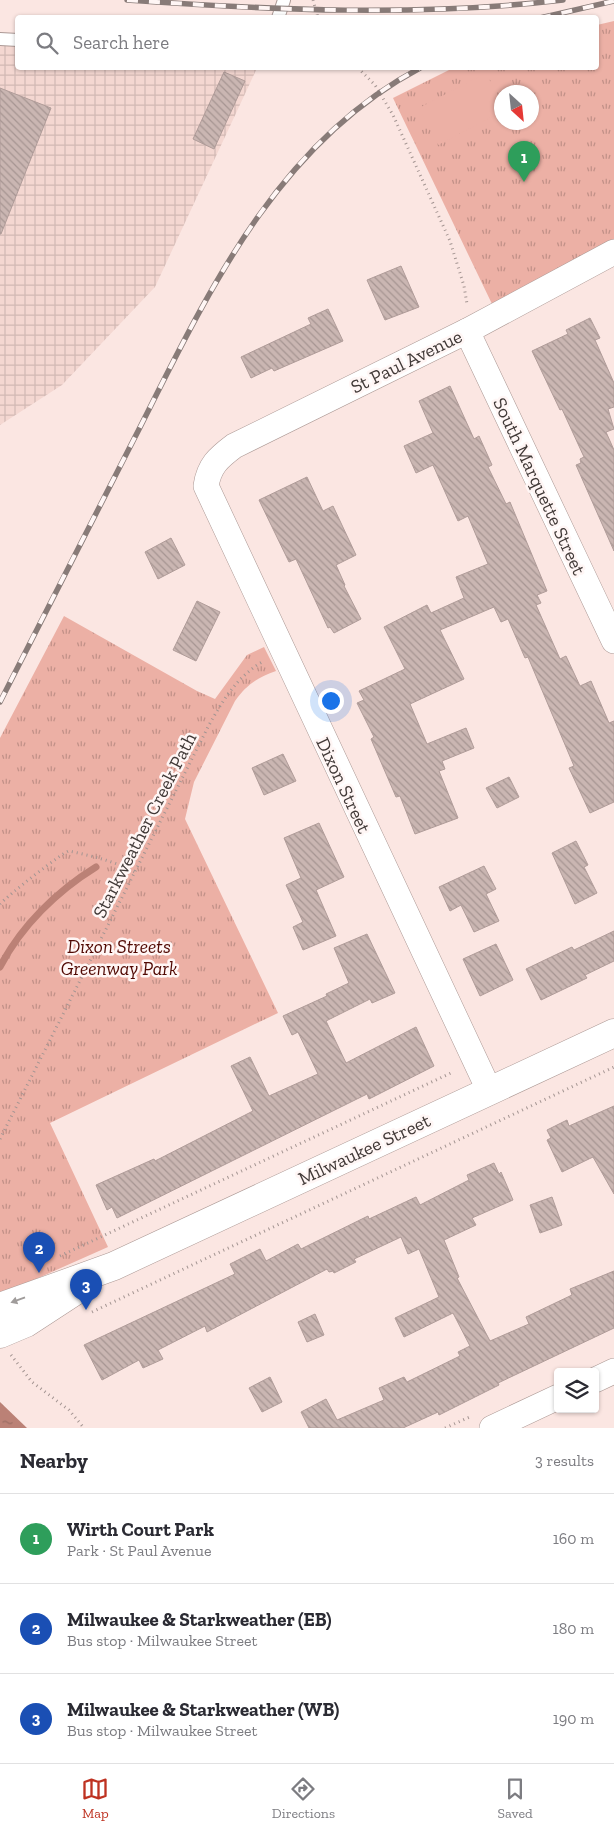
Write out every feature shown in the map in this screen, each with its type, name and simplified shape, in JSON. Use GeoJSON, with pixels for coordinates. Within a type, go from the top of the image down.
{"type":"FeatureCollection","features":[{"type":"Feature","properties":{"kind":"street","name":"St Paul Avenue"},"geometry":{"type":"LineString","coordinates":[[208,477],[217,458],[234,446],[467,331],[614,252]]}},
{"type":"Feature","properties":{"kind":"street","name":"South Marquette Street"},"geometry":{"type":"LineString","coordinates":[[467,331],[614,640]]}},
{"type":"Feature","properties":{"kind":"street","name":"Dixon Street"},"geometry":{"type":"LineString","coordinates":[[208,477],[206,486],[272,656],[489,1090]]}},
{"type":"Feature","properties":{"kind":"street","name":"Milwaukee Street"},"geometry":{"type":"LineString","coordinates":[[0,1307],[114,1266],[614,1033]]}},
{"type":"Feature","properties":{"kind":"street","name":"Milwaukee Street"},"geometry":{"type":"LineString","coordinates":[[5,1343],[26,1322],[114,1266]]}},
{"type":"Feature","properties":{"kind":"street"},"geometry":{"type":"LineString","coordinates":[[599,1378],[614,1371]]}},
{"type":"Feature","properties":{"kind":"street"},"geometry":{"type":"LineString","coordinates":[[492,1428],[554,1399]]}},
{"type":"Feature","properties":{"kind":"lane"},"geometry":{"type":"LineString","coordinates":[[279,15],[284,0]]}},
{"type":"Feature","properties":{"kind":"lane"},"geometry":{"type":"LineString","coordinates":[[0,39],[15,40]]}},
{"type":"Feature","properties":{"kind":"path"},"geometry":{"type":"LineString","coordinates":[[313,0],[317,15]]}},
{"type":"Feature","properties":{"kind":"path"},"geometry":{"type":"LineString","coordinates":[[360,70],[374,85],[393,115],[450,241],[471,316],[467,331]]}},
{"type":"Feature","properties":{"kind":"path"},"geometry":{"type":"LineString","coordinates":[[266,671],[272,656]]}},
{"type":"Feature","properties":{"kind":"path","name":"Starkweather Creek Path"},"geometry":{"type":"LineString","coordinates":[[0,1139],[228,692],[252,668],[272,656]]}},
{"type":"Feature","properties":{"kind":"path"},"geometry":{"type":"LineString","coordinates":[[0,904],[55,861],[64,851],[74,852],[102,861],[115,862],[135,872]]}},
{"type":"Feature","properties":{"kind":"path"},"geometry":{"type":"LineString","coordinates":[[52,1260],[453,1072],[449,1064]]}},
{"type":"Feature","properties":{"kind":"path"},"geometry":{"type":"LineString","coordinates":[[90,1312],[614,1067]]}},
{"type":"Feature","properties":{"kind":"path"},"geometry":{"type":"LineString","coordinates":[[5,1343],[18,1366],[32,1382],[69,1410],[84,1428]]}},
{"type":"Feature","properties":{"kind":"shaded area"},"geometry":{"type":"Polygon","coordinates":[[[0,44],[15,45],[15,70],[256,70],[155,287],[62,385],[0,425],[0,44]]]}},
{"type":"Feature","properties":{"kind":"green space"},"geometry":{"type":"Polygon","coordinates":[[[614,21],[614,242],[492,304],[393,98],[449,70],[599,70],[599,25],[614,21]]]}},
{"type":"Feature","properties":{"kind":"green space"},"geometry":{"type":"Polygon","coordinates":[[[486,73],[494,88],[494,116],[438,145],[419,108],[486,73]]]}},
{"type":"Feature","properties":{"kind":"green space","name":"Dixon Streets Greenway Park"},"geometry":{"type":"Polygon","coordinates":[[[64,616],[197,691],[215,699],[247,655],[264,647],[276,671],[253,682],[235,701],[194,782],[185,819],[278,1013],[50,1123],[108,1247],[0,1295],[0,738],[64,616]]]}},
{"type":"Feature","properties":{"kind":"water"},"geometry":{"type":"Polygon","coordinates":[[[0,1402],[27,1428],[0,1428],[0,1402]]]}},
{"type":"Feature","properties":{"kind":"building"},"geometry":{"type":"Polygon","coordinates":[[[224,72],[245,81],[214,149],[193,139],[224,72]]]}},
{"type":"Feature","properties":{"kind":"building"},"geometry":{"type":"Polygon","coordinates":[[[0,88],[51,108],[1,234],[0,234],[0,88]]]}},
{"type":"Feature","properties":{"kind":"building"},"geometry":{"type":"Polygon","coordinates":[[[401,266],[419,307],[385,320],[367,280],[401,266]]]}},
{"type":"Feature","properties":{"kind":"building"},"geometry":{"type":"Polygon","coordinates":[[[328,309],[343,341],[274,371],[272,368],[251,378],[241,357],[311,324],[308,318],[328,309]]]}},
{"type":"Feature","properties":{"kind":"building"},"geometry":{"type":"Polygon","coordinates":[[[590,318],[600,338],[595,340],[614,383],[614,407],[608,409],[614,429],[606,432],[614,450],[614,551],[576,465],[581,463],[580,459],[584,457],[532,351],[568,334],[566,330],[590,318]]]}},
{"type":"Feature","properties":{"kind":"building"},"geometry":{"type":"Polygon","coordinates":[[[450,386],[474,439],[479,436],[492,465],[488,467],[506,504],[510,502],[547,591],[537,595],[541,603],[536,605],[560,659],[566,656],[580,686],[591,681],[609,723],[614,721],[614,802],[590,813],[569,768],[574,766],[528,657],[525,658],[508,619],[501,622],[494,607],[440,630],[464,679],[410,704],[427,744],[466,728],[474,748],[442,761],[445,769],[439,771],[458,818],[415,834],[400,796],[396,797],[371,739],[374,737],[357,703],[364,700],[359,691],[405,669],[384,627],[427,605],[431,613],[464,598],[456,577],[488,564],[468,516],[458,521],[433,465],[416,473],[404,446],[433,433],[419,401],[450,386]]]}},
{"type":"Feature","properties":{"kind":"building"},"geometry":{"type":"Polygon","coordinates":[[[307,477],[323,511],[333,506],[356,555],[336,565],[344,586],[361,619],[334,633],[330,627],[328,628],[296,559],[289,562],[259,500],[307,477]]]}},
{"type":"Feature","properties":{"kind":"building"},"geometry":{"type":"Polygon","coordinates":[[[171,538],[185,565],[158,579],[145,552],[171,538]]]}},
{"type":"Feature","properties":{"kind":"building"},"geometry":{"type":"Polygon","coordinates":[[[197,601],[220,612],[196,661],[173,650],[197,601]]]}},
{"type":"Feature","properties":{"kind":"building"},"geometry":{"type":"Polygon","coordinates":[[[283,754],[296,781],[264,795],[252,768],[283,754]]]}},
{"type":"Feature","properties":{"kind":"building"},"geometry":{"type":"Polygon","coordinates":[[[509,777],[519,797],[497,808],[486,788],[509,777]]]}},
{"type":"Feature","properties":{"kind":"building"},"geometry":{"type":"Polygon","coordinates":[[[319,823],[344,877],[316,890],[336,936],[303,950],[293,927],[303,922],[286,885],[301,878],[284,838],[319,823]]]}},
{"type":"Feature","properties":{"kind":"building"},"geometry":{"type":"Polygon","coordinates":[[[576,841],[588,865],[584,867],[597,893],[575,904],[552,853],[576,841]]]}},
{"type":"Feature","properties":{"kind":"building"},"geometry":{"type":"Polygon","coordinates":[[[484,866],[496,889],[486,894],[499,921],[474,932],[461,905],[450,911],[439,887],[484,866]]]}},
{"type":"Feature","properties":{"kind":"building"},"geometry":{"type":"Polygon","coordinates":[[[614,931],[614,961],[585,975],[587,978],[541,1000],[526,969],[572,947],[574,950],[614,931]]]}},
{"type":"Feature","properties":{"kind":"building"},"geometry":{"type":"Polygon","coordinates":[[[367,934],[395,993],[372,1003],[370,999],[326,1021],[346,1063],[416,1027],[434,1066],[369,1099],[367,1094],[117,1218],[112,1207],[107,1210],[96,1185],[154,1159],[155,1161],[253,1111],[231,1066],[250,1057],[269,1096],[318,1074],[298,1032],[292,1035],[283,1016],[327,996],[326,994],[349,983],[334,948],[367,934]]]}},
{"type":"Feature","properties":{"kind":"building"},"geometry":{"type":"Polygon","coordinates":[[[496,944],[513,980],[480,996],[463,959],[496,944]]]}},
{"type":"Feature","properties":{"kind":"building"},"geometry":{"type":"Polygon","coordinates":[[[614,1106],[614,1194],[593,1157],[562,1172],[547,1140],[551,1138],[547,1130],[567,1120],[569,1126],[614,1106]]]}},
{"type":"Feature","properties":{"kind":"building"},"geometry":{"type":"Polygon","coordinates":[[[494,1163],[499,1174],[501,1172],[513,1200],[472,1218],[476,1225],[444,1240],[459,1277],[457,1278],[490,1341],[529,1324],[526,1317],[572,1295],[570,1289],[614,1271],[614,1328],[498,1383],[499,1385],[439,1415],[438,1412],[403,1428],[309,1428],[301,1412],[326,1399],[337,1420],[384,1400],[379,1388],[404,1377],[407,1382],[460,1356],[458,1352],[470,1346],[453,1313],[404,1337],[395,1318],[439,1297],[419,1249],[408,1254],[401,1237],[354,1259],[356,1262],[334,1273],[333,1271],[329,1272],[327,1269],[207,1332],[205,1326],[158,1350],[163,1359],[143,1368],[139,1360],[102,1380],[84,1345],[235,1274],[230,1264],[260,1249],[266,1261],[298,1244],[301,1249],[368,1216],[369,1219],[416,1197],[420,1205],[469,1180],[467,1175],[494,1163]]]}},
{"type":"Feature","properties":{"kind":"building"},"geometry":{"type":"Polygon","coordinates":[[[552,1197],[562,1225],[540,1233],[530,1205],[552,1197]]]}},
{"type":"Feature","properties":{"kind":"building"},"geometry":{"type":"Polygon","coordinates":[[[315,1314],[324,1335],[307,1342],[298,1322],[315,1314]]]}},
{"type":"Feature","properties":{"kind":"building"},"geometry":{"type":"Polygon","coordinates":[[[270,1377],[282,1402],[262,1412],[249,1388],[270,1377]]]}},
{"type":"Feature","properties":{"kind":"waterway"},"geometry":{"type":"LineString","coordinates":[[0,967],[18,937],[41,911],[54,898],[96,867]]}},
{"type":"Feature","properties":{"kind":"railway"},"geometry":{"type":"LineString","coordinates":[[127,0],[236,7],[345,10],[454,9],[563,0]]}},
{"type":"Feature","properties":{"kind":"railway"},"geometry":{"type":"LineString","coordinates":[[553,15],[614,1]]}},
{"type":"Feature","properties":{"kind":"railway"},"geometry":{"type":"LineString","coordinates":[[0,702],[188,333],[217,280],[249,230],[284,182],[324,139],[369,100],[417,70]]}},
{"type":"Feature","properties":{"kind":"place","name":"Wirth Court Park"},"geometry":{"type":"Point","coordinates":[524,182]}},
{"type":"Feature","properties":{"kind":"place","name":"Milwaukee & Starkweather (EB)"},"geometry":{"type":"Point","coordinates":[39,1273]}},
{"type":"Feature","properties":{"kind":"place","name":"Milwaukee & Starkweather (WB)"},"geometry":{"type":"Point","coordinates":[86,1310]}}]}
